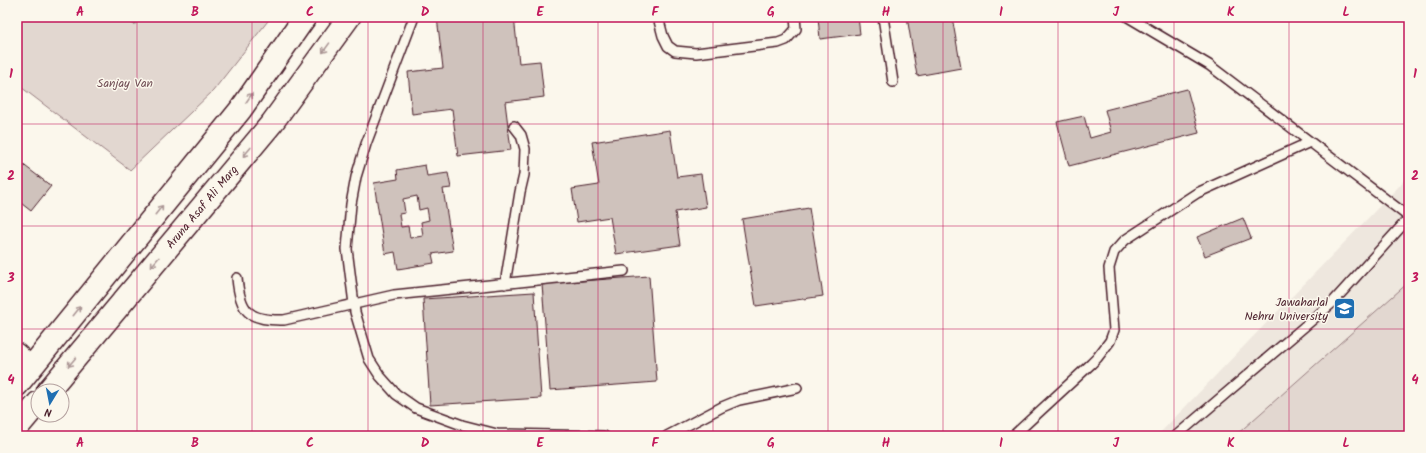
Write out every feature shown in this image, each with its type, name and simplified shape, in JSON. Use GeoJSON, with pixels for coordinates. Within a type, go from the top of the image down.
{"type":"FeatureCollection","features":[{"type":"Feature","properties":{"kind":"main road"},"geometry":{"type":"LineString","coordinates":[[17,384],[25,359],[241,110],[305,17]]}},
{"type":"Feature","properties":{"kind":"main road","name":"Aruna Asaf Ali Marg"},"geometry":{"type":"LineString","coordinates":[[55,383],[272,123],[349,17]]}},
{"type":"Feature","properties":{"kind":"main road"},"geometry":{"type":"LineString","coordinates":[[17,428],[30,413]]}},
{"type":"Feature","properties":{"kind":"lane"},"geometry":{"type":"LineString","coordinates":[[414,17],[366,144],[356,177],[351,204],[347,250],[354,304],[369,359],[380,376],[396,394],[416,408],[462,425],[497,434],[604,436]]}},
{"type":"Feature","properties":{"kind":"lane"},"geometry":{"type":"LineString","coordinates":[[658,17],[663,36],[668,46],[675,51],[696,53],[778,43],[786,40],[796,29],[796,17]]}},
{"type":"Feature","properties":{"kind":"lane"},"geometry":{"type":"LineString","coordinates":[[883,17],[893,82]]}},
{"type":"Feature","properties":{"kind":"lane"},"geometry":{"type":"LineString","coordinates":[[1128,17],[1210,65],[1409,217],[1332,302],[1176,436]]}},
{"type":"Feature","properties":{"kind":"lane"},"geometry":{"type":"LineString","coordinates":[[505,284],[518,200],[524,175],[525,149],[521,135],[514,126]]}},
{"type":"Feature","properties":{"kind":"lane"},"geometry":{"type":"LineString","coordinates":[[1013,436],[1094,361],[1110,341],[1114,330],[1110,268],[1114,252],[1126,240],[1197,193],[1310,142]]}},
{"type":"Feature","properties":{"kind":"lane"},"geometry":{"type":"LineString","coordinates":[[237,278],[239,295],[244,308],[257,318],[268,321],[284,320],[394,295],[624,271]]}},
{"type":"Feature","properties":{"kind":"lane"},"geometry":{"type":"LineString","coordinates":[[667,436],[722,407],[739,400],[797,388]]}},
{"type":"Feature","properties":{"kind":"shaded area","name":"Jawaharlal Nehru University"},"geometry":{"type":"Polygon","coordinates":[[[1409,171],[1409,436],[1157,436],[1402,183],[1409,171]]]}},
{"type":"Feature","properties":{"kind":"green space","name":"Sanjay Van"},"geometry":{"type":"Polygon","coordinates":[[[17,17],[271,17],[213,91],[130,170],[17,84],[17,17]]]}},
{"type":"Feature","properties":{"kind":"green space"},"geometry":{"type":"Polygon","coordinates":[[[1409,282],[1409,436],[1235,436],[1409,282]]]}},
{"type":"Feature","properties":{"kind":"building"},"geometry":{"type":"Polygon","coordinates":[[[437,17],[514,17],[519,63],[540,61],[544,97],[505,102],[511,150],[458,156],[452,109],[412,114],[408,72],[443,68],[437,17]]]}},
{"type":"Feature","properties":{"kind":"building"},"geometry":{"type":"Polygon","coordinates":[[[818,17],[858,17],[860,34],[820,39],[818,17]]]}},
{"type":"Feature","properties":{"kind":"building"},"geometry":{"type":"Polygon","coordinates":[[[907,17],[952,17],[961,68],[917,76],[907,17]]]}},
{"type":"Feature","properties":{"kind":"building"},"geometry":{"type":"Polygon","coordinates":[[[1187,89],[1199,133],[1069,166],[1057,122],[1084,116],[1090,138],[1111,132],[1105,110],[1187,89]]]}},
{"type":"Feature","properties":{"kind":"building"},"geometry":{"type":"Polygon","coordinates":[[[670,130],[677,177],[701,174],[706,207],[675,212],[680,245],[616,254],[610,217],[577,222],[572,189],[599,185],[592,142],[670,130]]]}},
{"type":"Feature","properties":{"kind":"building"},"geometry":{"type":"Polygon","coordinates":[[[17,160],[51,186],[31,211],[17,200],[17,160]]]}},
{"type":"Feature","properties":{"kind":"building"},"geometry":{"type":"Polygon","coordinates":[[[425,165],[427,176],[448,173],[451,188],[443,189],[453,251],[432,254],[434,263],[398,269],[395,252],[385,254],[374,183],[398,179],[397,170],[425,165]],[[417,196],[403,199],[405,213],[399,214],[401,227],[408,226],[410,238],[423,236],[421,222],[429,220],[427,208],[419,210],[417,196]]]}},
{"type":"Feature","properties":{"kind":"building"},"geometry":{"type":"Polygon","coordinates":[[[809,208],[823,296],[756,306],[742,219],[809,208]]]}},
{"type":"Feature","properties":{"kind":"building"},"geometry":{"type":"Polygon","coordinates":[[[1243,218],[1251,238],[1205,256],[1197,237],[1243,218]]]}},
{"type":"Feature","properties":{"kind":"building"},"geometry":{"type":"Polygon","coordinates":[[[649,276],[657,382],[550,390],[542,284],[649,276]]]}},
{"type":"Feature","properties":{"kind":"building"},"geometry":{"type":"Polygon","coordinates":[[[534,292],[541,398],[430,405],[423,299],[534,292]]]}},
{"type":"Feature","properties":{"kind":"waterway"},"geometry":{"type":"LineString","coordinates":[[129,17],[134,21]]}},
{"type":"Feature","properties":{"kind":"place","name":"Jawaharlal Nehru University"},"geometry":{"type":"Point","coordinates":[1344,309]}}]}
